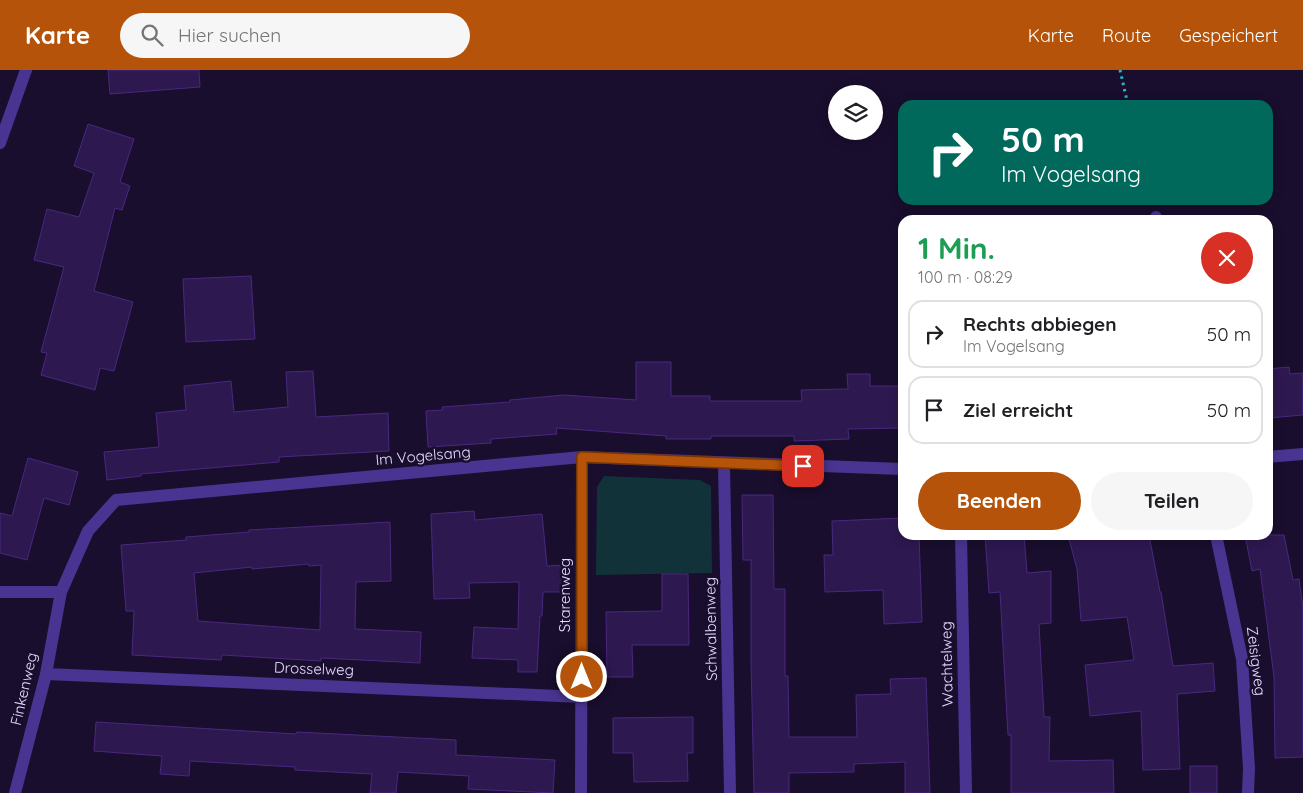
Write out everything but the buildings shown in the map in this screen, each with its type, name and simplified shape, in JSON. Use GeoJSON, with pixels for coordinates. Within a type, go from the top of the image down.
{"type":"FeatureCollection","features":[{"type":"Feature","properties":{"kind":"street"},"geometry":{"type":"LineString","coordinates":[[0,143],[26,70]]}},
{"type":"Feature","properties":{"kind":"street"},"geometry":{"type":"LineString","coordinates":[[1273,457],[1303,454]]}},
{"type":"Feature","properties":{"kind":"street","name":"Im Vogelsang"},"geometry":{"type":"LineString","coordinates":[[61,592],[88,531],[116,500],[582,457],[724,464],[898,469]]}},
{"type":"Feature","properties":{"kind":"street","name":"Starenweg"},"geometry":{"type":"LineString","coordinates":[[581,793],[582,457]]}},
{"type":"Feature","properties":{"kind":"street","name":"Schwalbenweg"},"geometry":{"type":"LineString","coordinates":[[724,464],[730,793]]}},
{"type":"Feature","properties":{"kind":"street","name":"Wachtelweg"},"geometry":{"type":"LineString","coordinates":[[961,540],[966,793]]}},
{"type":"Feature","properties":{"kind":"street","name":"Zeisigweg"},"geometry":{"type":"LineString","coordinates":[[1217,540],[1242,660],[1249,768],[1248,793]]}},
{"type":"Feature","properties":{"kind":"street"},"geometry":{"type":"LineString","coordinates":[[0,592],[61,592]]}},
{"type":"Feature","properties":{"kind":"street","name":"Finkenweg"},"geometry":{"type":"LineString","coordinates":[[15,793],[46,674],[61,592]]}},
{"type":"Feature","properties":{"kind":"street","name":"Drosselweg"},"geometry":{"type":"LineString","coordinates":[[46,674],[582,697]]}},
{"type":"Feature","properties":{"kind":"path"},"geometry":{"type":"LineString","coordinates":[[1120,70],[1127,100]]}},
{"type":"Feature","properties":{"kind":"green space"},"geometry":{"type":"Polygon","coordinates":[[[604,476],[700,480],[711,486],[712,573],[596,575],[597,487],[604,476]]]}},
{"type":"Feature","properties":{"kind":"route"},"geometry":{"type":"LineString","coordinates":[[582,677],[582,457],[803,466]]}}]}
